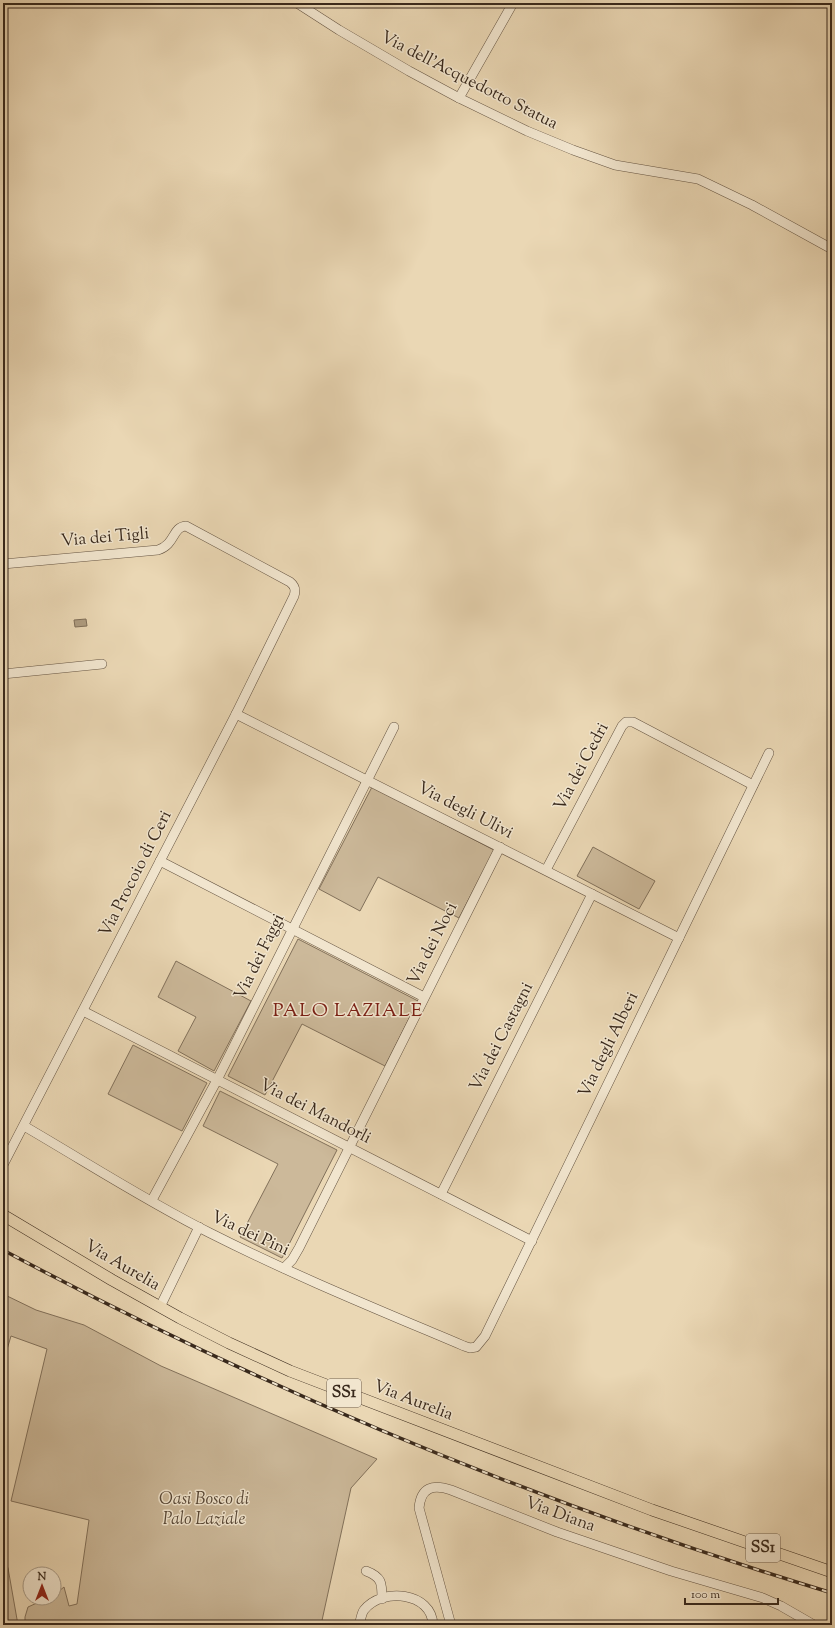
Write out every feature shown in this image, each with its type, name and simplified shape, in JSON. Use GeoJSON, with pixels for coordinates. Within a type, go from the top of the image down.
{"type":"FeatureCollection","features":[{"type":"Feature","properties":{"kind":"main road","name":"Via Aurelia"},"geometry":{"type":"LineString","coordinates":[[3,1215],[106,1277],[160,1307],[229,1343],[315,1382],[652,1510],[832,1572]]}},
{"type":"Feature","properties":{"kind":"street","name":"Via dell'Acquedotto Statua"},"geometry":{"type":"LineString","coordinates":[[297,3],[346,34],[459,98],[530,133],[598,160],[634,169],[698,179],[752,205],[832,249]]}},
{"type":"Feature","properties":{"kind":"street"},"geometry":{"type":"LineString","coordinates":[[459,98],[514,3]]}},
{"type":"Feature","properties":{"kind":"street","name":"Via dei Tigli"},"geometry":{"type":"LineString","coordinates":[[3,564],[158,550],[168,545],[179,528],[186,526],[290,582],[295,589],[294,596]]}},
{"type":"Feature","properties":{"kind":"street","name":"Via Procoio di Ceri"},"geometry":{"type":"LineString","coordinates":[[3,1165],[236,714],[294,596]]}},
{"type":"Feature","properties":{"kind":"street"},"geometry":{"type":"LineString","coordinates":[[3,674],[102,664]]}},
{"type":"Feature","properties":{"kind":"street","name":"Via degli Ulivi"},"geometry":{"type":"LineString","coordinates":[[236,714],[679,938]]}},
{"type":"Feature","properties":{"kind":"street","name":"Via dei Cedri"},"geometry":{"type":"LineString","coordinates":[[546,870],[622,726],[626,722],[632,722],[753,785]]}},
{"type":"Feature","properties":{"kind":"street","name":"Via dei Faggi"},"geometry":{"type":"LineString","coordinates":[[152,1200],[217,1080],[394,727]]}},
{"type":"Feature","properties":{"kind":"street","name":"Via degli Alberi"},"geometry":{"type":"LineString","coordinates":[[474,1348],[478,1346],[485,1336],[769,753]]}},
{"type":"Feature","properties":{"kind":"street","name":"Via dei Noci"},"geometry":{"type":"LineString","coordinates":[[284,1268],[292,1260],[299,1248],[500,847]]}},
{"type":"Feature","properties":{"kind":"street"},"geometry":{"type":"LineString","coordinates":[[160,861],[424,997]]}},
{"type":"Feature","properties":{"kind":"street","name":"Via dei Castagni"},"geometry":{"type":"LineString","coordinates":[[442,1194],[592,894]]}},
{"type":"Feature","properties":{"kind":"street","name":"Via dei Mandorli"},"geometry":{"type":"LineString","coordinates":[[83,1012],[349,1146],[532,1241]]}},
{"type":"Feature","properties":{"kind":"street","name":"Via dei Pini"},"geometry":{"type":"LineString","coordinates":[[24,1126],[199,1227],[284,1268],[464,1346],[474,1348]]}},
{"type":"Feature","properties":{"kind":"street"},"geometry":{"type":"LineString","coordinates":[[160,1307],[199,1227]]}},
{"type":"Feature","properties":{"kind":"street","name":"Via Diana"},"geometry":{"type":"LineString","coordinates":[[450,1625],[419,1508],[420,1500],[423,1494],[434,1486],[450,1490],[557,1532],[671,1571],[763,1598],[781,1606],[814,1625]]}},
{"type":"Feature","properties":{"kind":"street"},"geometry":{"type":"LineString","coordinates":[[366,1571],[375,1574],[381,1581],[382,1599]]}},
{"type":"Feature","properties":{"kind":"street"},"geometry":{"type":"LineString","coordinates":[[360,1625],[365,1610],[382,1599],[398,1596],[413,1598],[420,1602],[429,1611],[432,1625]]}},
{"type":"Feature","properties":{"kind":"green space"},"geometry":{"type":"Polygon","coordinates":[[[372,787],[494,850],[459,918],[378,877],[360,911],[319,889],[372,787]]]}},
{"type":"Feature","properties":{"kind":"green space"},"geometry":{"type":"Polygon","coordinates":[[[593,847],[655,881],[639,909],[577,876],[593,847]]]}},
{"type":"Feature","properties":{"kind":"green space"},"geometry":{"type":"Polygon","coordinates":[[[298,939],[418,1001],[385,1066],[302,1024],[265,1095],[228,1076],[298,939]]]}},
{"type":"Feature","properties":{"kind":"green space"},"geometry":{"type":"Polygon","coordinates":[[[176,961],[251,1001],[214,1071],[178,1051],[196,1017],[158,997],[176,961]]]}},
{"type":"Feature","properties":{"kind":"green space"},"geometry":{"type":"Polygon","coordinates":[[[133,1045],[207,1083],[182,1131],[108,1094],[133,1045]]]}},
{"type":"Feature","properties":{"kind":"green space"},"geometry":{"type":"Polygon","coordinates":[[[220,1091],[337,1150],[282,1258],[240,1237],[278,1164],[203,1126],[220,1091]]]}},
{"type":"Feature","properties":{"kind":"green space","name":"Oasi Bosco di Palo Laziale"},"geometry":{"type":"Polygon","coordinates":[[[3,1294],[36,1310],[84,1325],[161,1366],[377,1459],[351,1488],[321,1625],[71,1625],[70,1623],[65,1625],[25,1625],[25,1617],[28,1607],[62,1606],[62,1589],[64,1587],[69,1606],[77,1604],[89,1520],[11,1501],[47,1349],[11,1336],[3,1363],[3,1294]]]}},
{"type":"Feature","properties":{"kind":"green space"},"geometry":{"type":"Polygon","coordinates":[[[3,1558],[8,1568],[18,1625],[3,1625],[3,1558]]]}},
{"type":"Feature","properties":{"kind":"shaded area"},"geometry":{"type":"Polygon","coordinates":[[[86,619],[87,626],[75,627],[74,620],[86,619]]]}},
{"type":"Feature","properties":{"kind":"railway"},"geometry":{"type":"LineString","coordinates":[[3,1250],[103,1302],[204,1351],[306,1398],[409,1442],[619,1523],[832,1593]]}},
{"type":"Feature","properties":{"kind":"district","name":"PALO LAZIALE"},"geometry":{"type":"Point","coordinates":[348,1011]}}]}
